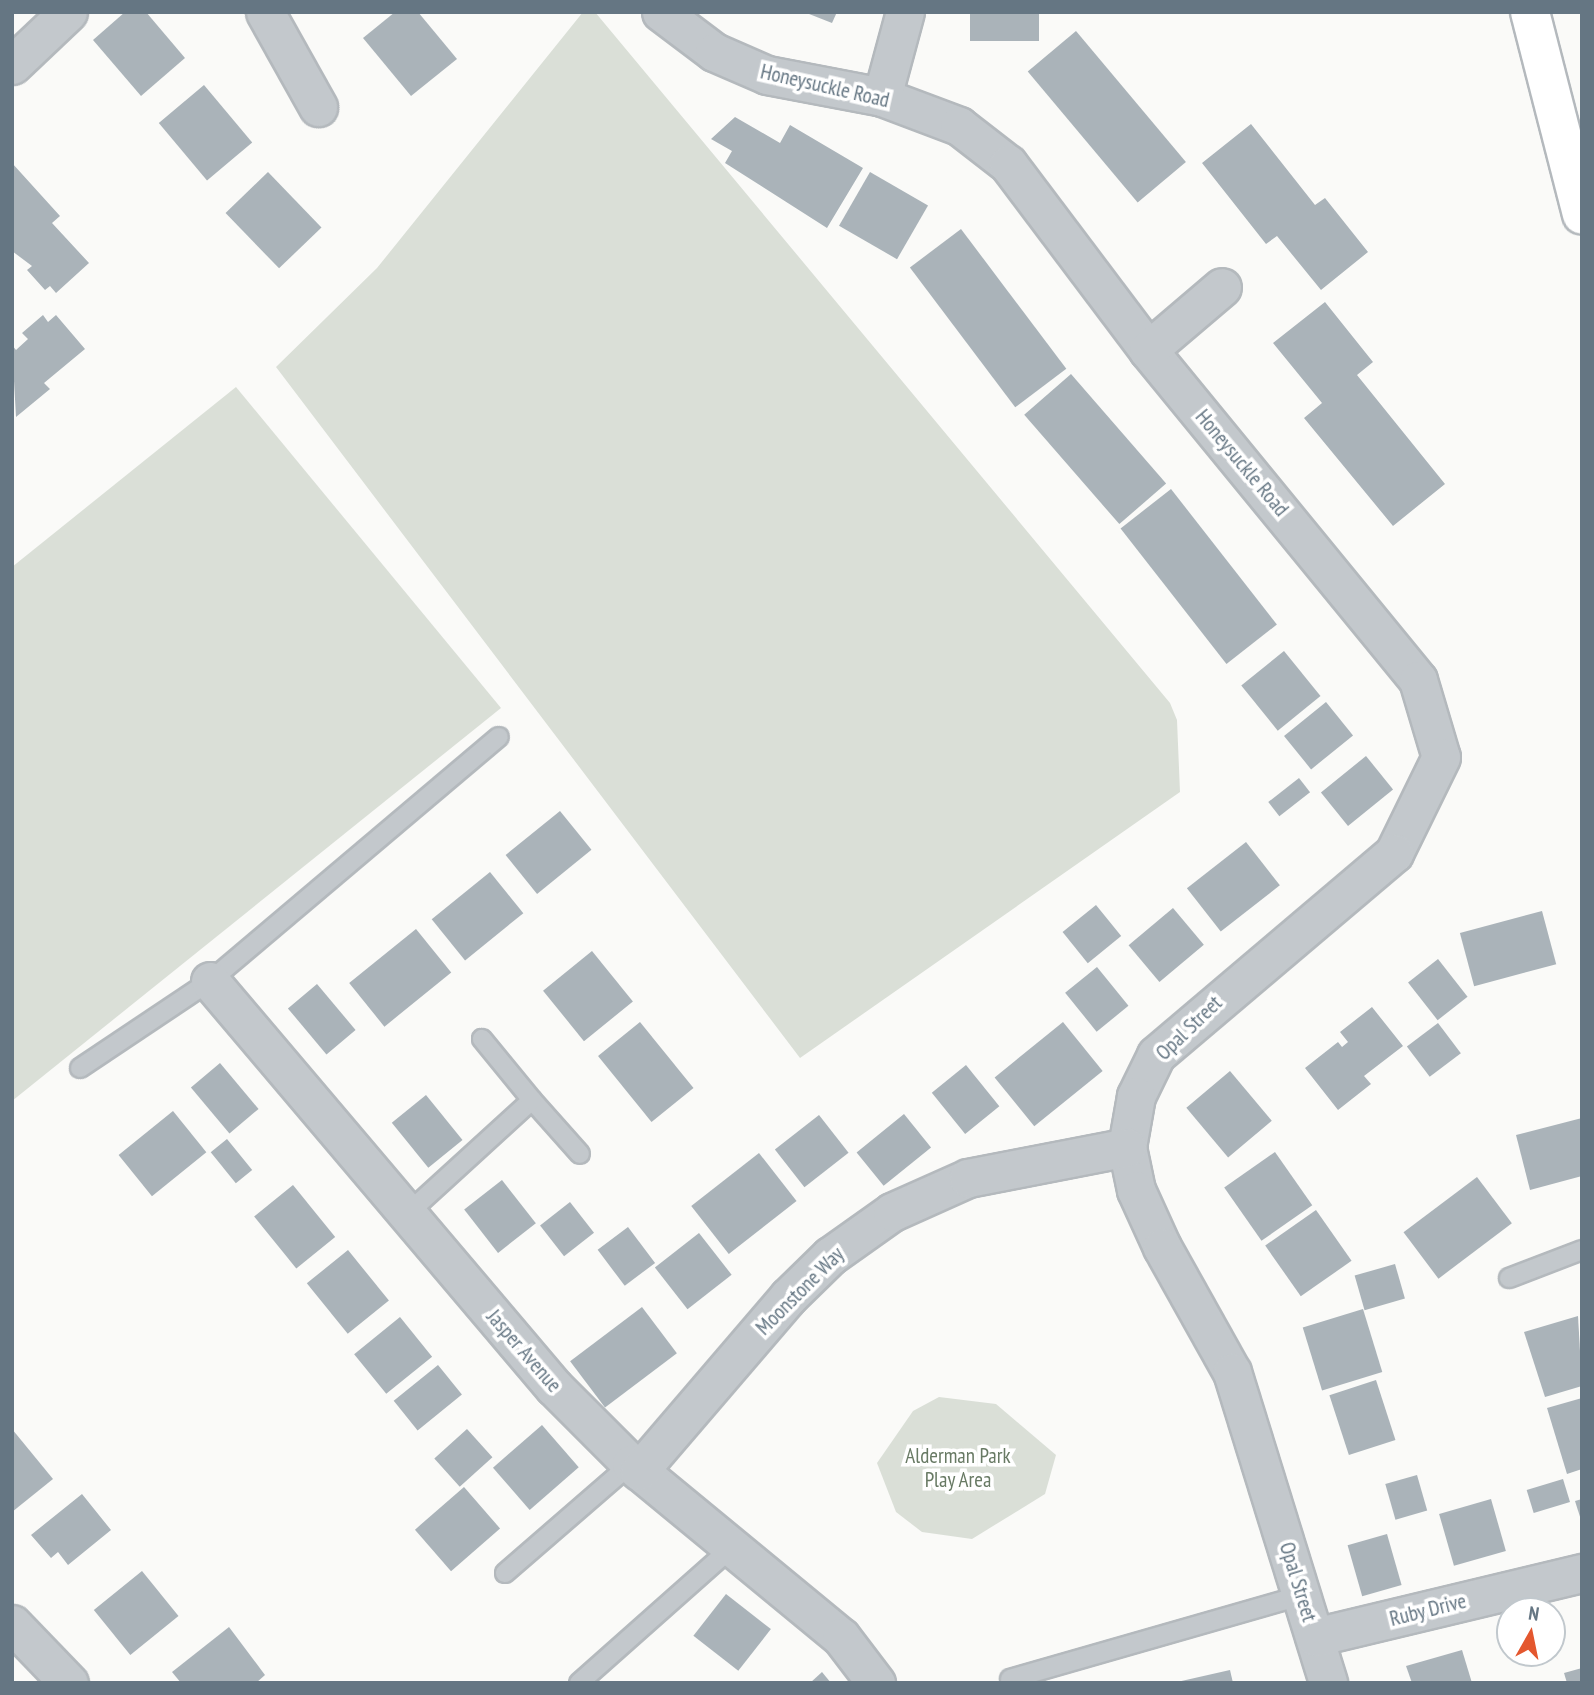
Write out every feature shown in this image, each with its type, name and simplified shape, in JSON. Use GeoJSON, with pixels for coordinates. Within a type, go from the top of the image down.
{"type":"FeatureCollection","features":[{"type":"Feature","properties":{"kind":"highway"},"geometry":{"type":"LineString","coordinates":[[1530,12],[1582,214]]}},
{"type":"Feature","properties":{"kind":"street"},"geometry":{"type":"LineString","coordinates":[[12,65],[68,12]]}},
{"type":"Feature","properties":{"kind":"street"},"geometry":{"type":"LineString","coordinates":[[265,12],[318,107]]}},
{"type":"Feature","properties":{"kind":"street","name":"Honeysuckle Road"},"geometry":{"type":"LineString","coordinates":[[661,12],[714,52],[767,75],[881,97],[959,126],[1009,164],[1148,350],[1336,577]]}},
{"type":"Feature","properties":{"kind":"street"},"geometry":{"type":"LineString","coordinates":[[881,97],[905,12]]}},
{"type":"Feature","properties":{"kind":"street"},"geometry":{"type":"LineString","coordinates":[[1148,350],[1222,287]]}},
{"type":"Feature","properties":{"kind":"street","name":"Opal Street"},"geometry":{"type":"LineString","coordinates":[[1328,1683],[1232,1372],[1162,1247],[1136,1189],[1128,1147],[1136,1096],[1156,1055],[1394,853],[1440,757],[1418,680],[1336,577]]}},
{"type":"Feature","properties":{"kind":"street","name":"Jasper Avenue"},"geometry":{"type":"LineString","coordinates":[[211,981],[554,1387],[635,1468],[841,1637],[876,1683]]}},
{"type":"Feature","properties":{"kind":"street","name":"Moonstone Way"},"geometry":{"type":"LineString","coordinates":[[635,1468],[788,1297],[830,1256],[892,1212],[980,1175],[1128,1147]]}},
{"type":"Feature","properties":{"kind":"street","name":"Ruby Drive"},"geometry":{"type":"LineString","coordinates":[[1315,1637],[1582,1573]]}},
{"type":"Feature","properties":{"kind":"street"},"geometry":{"type":"LineString","coordinates":[[12,1625],[69,1683]]}},
{"type":"Feature","properties":{"kind":"lane"},"geometry":{"type":"LineString","coordinates":[[80,1068],[211,981],[499,737]]}},
{"type":"Feature","properties":{"kind":"lane"},"geometry":{"type":"LineString","coordinates":[[482,1039],[580,1154]]}},
{"type":"Feature","properties":{"kind":"lane"},"geometry":{"type":"LineString","coordinates":[[407,1214],[532,1100]]}},
{"type":"Feature","properties":{"kind":"lane"},"geometry":{"type":"LineString","coordinates":[[1509,1278],[1582,1250]]}},
{"type":"Feature","properties":{"kind":"lane"},"geometry":{"type":"LineString","coordinates":[[505,1573],[635,1468]]}},
{"type":"Feature","properties":{"kind":"lane"},"geometry":{"type":"LineString","coordinates":[[579,1683],[732,1547]]}},
{"type":"Feature","properties":{"kind":"lane"},"geometry":{"type":"LineString","coordinates":[[1010,1679],[1302,1595]]}},
{"type":"Feature","properties":{"kind":"green space"},"geometry":{"type":"Polygon","coordinates":[[[583,12],[595,12],[1170,703],[1177,720],[1180,792],[800,1058],[276,367],[377,268],[583,12]]]}},
{"type":"Feature","properties":{"kind":"green space"},"geometry":{"type":"Polygon","coordinates":[[[236,387],[501,708],[12,1101],[12,567],[236,387]]]}},
{"type":"Feature","properties":{"kind":"green space","name":"Alderman Park Play Area"},"geometry":{"type":"Polygon","coordinates":[[[939,1397],[996,1404],[1056,1455],[1045,1494],[972,1539],[922,1532],[896,1512],[877,1463],[913,1411],[939,1397]]]}},
{"type":"Feature","properties":{"kind":"building"},"geometry":{"type":"Polygon","coordinates":[[[125,12],[146,12],[185,58],[141,96],[93,40],[125,12]]]}},
{"type":"Feature","properties":{"kind":"building"},"geometry":{"type":"Polygon","coordinates":[[[395,12],[418,12],[457,59],[411,96],[363,38],[395,12]]]}},
{"type":"Feature","properties":{"kind":"building"},"geometry":{"type":"Polygon","coordinates":[[[804,12],[837,12],[832,23],[804,12]]]}},
{"type":"Feature","properties":{"kind":"building"},"geometry":{"type":"Polygon","coordinates":[[[970,12],[1039,12],[1039,41],[970,41],[970,12]]]}},
{"type":"Feature","properties":{"kind":"building"},"geometry":{"type":"Polygon","coordinates":[[[1076,31],[1186,162],[1138,202],[1028,71],[1076,31]]]}},
{"type":"Feature","properties":{"kind":"building"},"geometry":{"type":"Polygon","coordinates":[[[204,85],[252,142],[207,180],[159,123],[204,85]]]}},
{"type":"Feature","properties":{"kind":"building"},"geometry":{"type":"Polygon","coordinates":[[[735,117],[780,143],[790,125],[863,168],[827,228],[725,163],[732,151],[711,139],[735,117]]]}},
{"type":"Feature","properties":{"kind":"building"},"geometry":{"type":"Polygon","coordinates":[[[1251,124],[1315,205],[1325,198],[1368,252],[1321,290],[1277,236],[1266,244],[1202,163],[1251,124]]]}},
{"type":"Feature","properties":{"kind":"building"},"geometry":{"type":"Polygon","coordinates":[[[12,163],[60,216],[52,223],[89,263],[56,293],[50,286],[45,290],[27,270],[32,266],[12,251],[12,163]]]}},
{"type":"Feature","properties":{"kind":"building"},"geometry":{"type":"Polygon","coordinates":[[[268,172],[321,227],[279,268],[226,213],[268,172]]]}},
{"type":"Feature","properties":{"kind":"building"},"geometry":{"type":"Polygon","coordinates":[[[870,172],[928,206],[897,259],[839,226],[870,172]]]}},
{"type":"Feature","properties":{"kind":"building"},"geometry":{"type":"Polygon","coordinates":[[[961,229],[1066,369],[1015,407],[910,268],[961,229]]]}},
{"type":"Feature","properties":{"kind":"building"},"geometry":{"type":"Polygon","coordinates":[[[1325,302],[1373,362],[1357,375],[1445,484],[1393,526],[1304,418],[1322,403],[1273,343],[1325,302]]]}},
{"type":"Feature","properties":{"kind":"building"},"geometry":{"type":"Polygon","coordinates":[[[43,315],[48,322],[56,315],[85,349],[44,383],[50,389],[16,417],[12,345],[16,350],[28,339],[22,333],[43,315]]]}},
{"type":"Feature","properties":{"kind":"building"},"geometry":{"type":"Polygon","coordinates":[[[1071,374],[1166,483],[1119,524],[1024,415],[1071,374]]]}},
{"type":"Feature","properties":{"kind":"building"},"geometry":{"type":"Polygon","coordinates":[[[1171,489],[1277,625],[1226,664],[1121,528],[1171,489]]]}},
{"type":"Feature","properties":{"kind":"building"},"geometry":{"type":"Polygon","coordinates":[[[1284,651],[1321,696],[1278,731],[1241,686],[1284,651]]]}},
{"type":"Feature","properties":{"kind":"building"},"geometry":{"type":"Polygon","coordinates":[[[1326,702],[1353,735],[1311,769],[1284,736],[1326,702]]]}},
{"type":"Feature","properties":{"kind":"building"},"geometry":{"type":"Polygon","coordinates":[[[1366,756],[1393,789],[1348,826],[1321,793],[1366,756]]]}},
{"type":"Feature","properties":{"kind":"building"},"geometry":{"type":"Polygon","coordinates":[[[1299,778],[1310,792],[1279,816],[1268,802],[1299,778]]]}},
{"type":"Feature","properties":{"kind":"building"},"geometry":{"type":"Polygon","coordinates":[[[560,811],[591,850],[537,894],[506,855],[560,811]]]}},
{"type":"Feature","properties":{"kind":"building"},"geometry":{"type":"Polygon","coordinates":[[[1246,842],[1280,885],[1221,932],[1187,888],[1246,842]]]}},
{"type":"Feature","properties":{"kind":"building"},"geometry":{"type":"Polygon","coordinates":[[[490,872],[523,913],[465,960],[432,919],[490,872]]]}},
{"type":"Feature","properties":{"kind":"building"},"geometry":{"type":"Polygon","coordinates":[[[1096,905],[1121,936],[1088,963],[1063,932],[1096,905]]]}},
{"type":"Feature","properties":{"kind":"building"},"geometry":{"type":"Polygon","coordinates":[[[1173,908],[1204,945],[1159,982],[1129,945],[1173,908]]]}},
{"type":"Feature","properties":{"kind":"building"},"geometry":{"type":"Polygon","coordinates":[[[1542,911],[1556,964],[1474,986],[1460,933],[1542,911]]]}},
{"type":"Feature","properties":{"kind":"building"},"geometry":{"type":"Polygon","coordinates":[[[416,929],[451,973],[384,1027],[349,983],[416,929]]]}},
{"type":"Feature","properties":{"kind":"building"},"geometry":{"type":"Polygon","coordinates":[[[592,951],[633,1002],[584,1041],[543,991],[592,951]]]}},
{"type":"Feature","properties":{"kind":"building"},"geometry":{"type":"Polygon","coordinates":[[[1438,959],[1468,997],[1438,1020],[1408,982],[1438,959]]]}},
{"type":"Feature","properties":{"kind":"building"},"geometry":{"type":"Polygon","coordinates":[[[1097,967],[1128,1006],[1097,1032],[1065,993],[1097,967]]]}},
{"type":"Feature","properties":{"kind":"building"},"geometry":{"type":"Polygon","coordinates":[[[317,984],[356,1030],[326,1054],[288,1008],[317,984]]]}},
{"type":"Feature","properties":{"kind":"building"},"geometry":{"type":"Polygon","coordinates":[[[1372,1007],[1403,1046],[1364,1076],[1371,1084],[1338,1110],[1305,1068],[1338,1042],[1342,1047],[1348,1042],[1340,1032],[1372,1007]]]}},
{"type":"Feature","properties":{"kind":"building"},"geometry":{"type":"Polygon","coordinates":[[[640,1022],[693,1088],[652,1122],[598,1056],[640,1022]]]}},
{"type":"Feature","properties":{"kind":"building"},"geometry":{"type":"Polygon","coordinates":[[[1063,1022],[1103,1071],[1034,1126],[995,1077],[1063,1022]]]}},
{"type":"Feature","properties":{"kind":"building"},"geometry":{"type":"Polygon","coordinates":[[[1438,1023],[1461,1053],[1430,1077],[1407,1046],[1438,1023]]]}},
{"type":"Feature","properties":{"kind":"building"},"geometry":{"type":"Polygon","coordinates":[[[220,1063],[259,1109],[229,1133],[191,1087],[220,1063]]]}},
{"type":"Feature","properties":{"kind":"building"},"geometry":{"type":"Polygon","coordinates":[[[966,1065],[999,1106],[965,1134],[932,1093],[966,1065]]]}},
{"type":"Feature","properties":{"kind":"building"},"geometry":{"type":"Polygon","coordinates":[[[1230,1071],[1272,1121],[1228,1157],[1186,1108],[1230,1071]]]}},
{"type":"Feature","properties":{"kind":"building"},"geometry":{"type":"Polygon","coordinates":[[[426,1095],[463,1140],[428,1168],[392,1123],[426,1095]]]}},
{"type":"Feature","properties":{"kind":"building"},"geometry":{"type":"Polygon","coordinates":[[[173,1111],[206,1152],[152,1196],[119,1155],[173,1111]]]}},
{"type":"Feature","properties":{"kind":"building"},"geometry":{"type":"Polygon","coordinates":[[[904,1114],[931,1147],[884,1186],[857,1152],[904,1114]]]}},
{"type":"Feature","properties":{"kind":"building"},"geometry":{"type":"Polygon","coordinates":[[[819,1115],[849,1153],[804,1187],[775,1149],[819,1115]]]}},
{"type":"Feature","properties":{"kind":"building"},"geometry":{"type":"Polygon","coordinates":[[[1582,1118],[1582,1176],[1530,1190],[1516,1135],[1582,1118]]]}},
{"type":"Feature","properties":{"kind":"building"},"geometry":{"type":"Polygon","coordinates":[[[227,1139],[252,1170],[236,1183],[211,1152],[227,1139]]]}},
{"type":"Feature","properties":{"kind":"building"},"geometry":{"type":"Polygon","coordinates":[[[1275,1152],[1312,1205],[1261,1241],[1224,1188],[1275,1152]]]}},
{"type":"Feature","properties":{"kind":"building"},"geometry":{"type":"Polygon","coordinates":[[[759,1153],[797,1201],[729,1254],[691,1206],[759,1153]]]}},
{"type":"Feature","properties":{"kind":"building"},"geometry":{"type":"Polygon","coordinates":[[[1477,1177],[1512,1223],[1438,1279],[1404,1232],[1477,1177]]]}},
{"type":"Feature","properties":{"kind":"building"},"geometry":{"type":"Polygon","coordinates":[[[502,1180],[536,1223],[498,1253],[464,1210],[502,1180]]]}},
{"type":"Feature","properties":{"kind":"building"},"geometry":{"type":"Polygon","coordinates":[[[293,1185],[335,1237],[296,1269],[254,1216],[293,1185]]]}},
{"type":"Feature","properties":{"kind":"building"},"geometry":{"type":"Polygon","coordinates":[[[570,1202],[594,1233],[564,1256],[540,1225],[570,1202]]]}},
{"type":"Feature","properties":{"kind":"building"},"geometry":{"type":"Polygon","coordinates":[[[1316,1210],[1352,1261],[1301,1296],[1265,1246],[1316,1210]]]}},
{"type":"Feature","properties":{"kind":"building"},"geometry":{"type":"Polygon","coordinates":[[[628,1227],[655,1263],[625,1286],[598,1250],[628,1227]]]}},
{"type":"Feature","properties":{"kind":"building"},"geometry":{"type":"Polygon","coordinates":[[[699,1233],[732,1275],[688,1309],[655,1267],[699,1233]]]}},
{"type":"Feature","properties":{"kind":"building"},"geometry":{"type":"Polygon","coordinates":[[[348,1250],[389,1301],[348,1334],[307,1283],[348,1250]]]}},
{"type":"Feature","properties":{"kind":"building"},"geometry":{"type":"Polygon","coordinates":[[[1395,1264],[1405,1299],[1365,1310],[1355,1276],[1395,1264]]]}},
{"type":"Feature","properties":{"kind":"building"},"geometry":{"type":"Polygon","coordinates":[[[642,1307],[677,1353],[605,1407],[570,1361],[642,1307]]]}},
{"type":"Feature","properties":{"kind":"building"},"geometry":{"type":"Polygon","coordinates":[[[1363,1309],[1382,1372],[1322,1391],[1303,1327],[1363,1309]]]}},
{"type":"Feature","properties":{"kind":"building"},"geometry":{"type":"Polygon","coordinates":[[[1578,1316],[1582,1386],[1545,1397],[1524,1332],[1578,1316]]]}},
{"type":"Feature","properties":{"kind":"building"},"geometry":{"type":"Polygon","coordinates":[[[400,1317],[432,1357],[386,1394],[354,1354],[400,1317]]]}},
{"type":"Feature","properties":{"kind":"building"},"geometry":{"type":"Polygon","coordinates":[[[438,1365],[462,1395],[418,1430],[394,1401],[438,1365]]]}},
{"type":"Feature","properties":{"kind":"building"},"geometry":{"type":"Polygon","coordinates":[[[1376,1380],[1395,1440],[1349,1455],[1329,1395],[1376,1380]]]}},
{"type":"Feature","properties":{"kind":"building"},"geometry":{"type":"Polygon","coordinates":[[[1582,1398],[1582,1469],[1567,1474],[1547,1408],[1582,1398]]]}},
{"type":"Feature","properties":{"kind":"building"},"geometry":{"type":"Polygon","coordinates":[[[542,1425],[579,1467],[530,1510],[493,1468],[542,1425]]]}},
{"type":"Feature","properties":{"kind":"building"},"geometry":{"type":"Polygon","coordinates":[[[12,1429],[53,1479],[12,1512],[12,1429]]]}},
{"type":"Feature","properties":{"kind":"building"},"geometry":{"type":"Polygon","coordinates":[[[467,1429],[492,1457],[460,1487],[434,1458],[467,1429]]]}},
{"type":"Feature","properties":{"kind":"building"},"geometry":{"type":"Polygon","coordinates":[[[1417,1475],[1427,1511],[1395,1520],[1385,1484],[1417,1475]]]}},
{"type":"Feature","properties":{"kind":"building"},"geometry":{"type":"Polygon","coordinates":[[[1563,1479],[1570,1502],[1534,1513],[1527,1490],[1563,1479]]]}},
{"type":"Feature","properties":{"kind":"building"},"geometry":{"type":"Polygon","coordinates":[[[464,1487],[500,1529],[451,1571],[415,1530],[464,1487]]]}},
{"type":"Feature","properties":{"kind":"building"},"geometry":{"type":"Polygon","coordinates":[[[82,1494],[111,1530],[68,1565],[58,1552],[51,1558],[31,1535],[82,1494]]]}},
{"type":"Feature","properties":{"kind":"building"},"geometry":{"type":"Polygon","coordinates":[[[1491,1499],[1506,1551],[1454,1566],[1439,1514],[1491,1499]]]}},
{"type":"Feature","properties":{"kind":"building"},"geometry":{"type":"Polygon","coordinates":[[[1582,1499],[1582,1520],[1581,1520],[1575,1501],[1582,1499]]]}},
{"type":"Feature","properties":{"kind":"building"},"geometry":{"type":"Polygon","coordinates":[[[1387,1534],[1402,1585],[1362,1596],[1348,1545],[1387,1534]]]}},
{"type":"Feature","properties":{"kind":"building"},"geometry":{"type":"Polygon","coordinates":[[[142,1571],[179,1616],[130,1655],[94,1610],[142,1571]]]}},
{"type":"Feature","properties":{"kind":"building"},"geometry":{"type":"Polygon","coordinates":[[[726,1594],[771,1629],[738,1671],[693,1636],[726,1594]]]}},
{"type":"Feature","properties":{"kind":"building"},"geometry":{"type":"Polygon","coordinates":[[[229,1627],[265,1675],[256,1683],[181,1683],[172,1672],[229,1627]]]}},
{"type":"Feature","properties":{"kind":"building"},"geometry":{"type":"Polygon","coordinates":[[[1462,1650],[1472,1683],[1412,1683],[1406,1666],[1462,1650]]]}},
{"type":"Feature","properties":{"kind":"building"},"geometry":{"type":"Polygon","coordinates":[[[1582,1668],[1582,1683],[1567,1683],[1564,1673],[1582,1668]]]}},
{"type":"Feature","properties":{"kind":"building"},"geometry":{"type":"Polygon","coordinates":[[[1230,1670],[1233,1683],[1177,1683],[1177,1682],[1230,1670]]]}},
{"type":"Feature","properties":{"kind":"building"},"geometry":{"type":"Polygon","coordinates":[[[822,1672],[831,1683],[810,1683],[822,1672]]]}}]}
